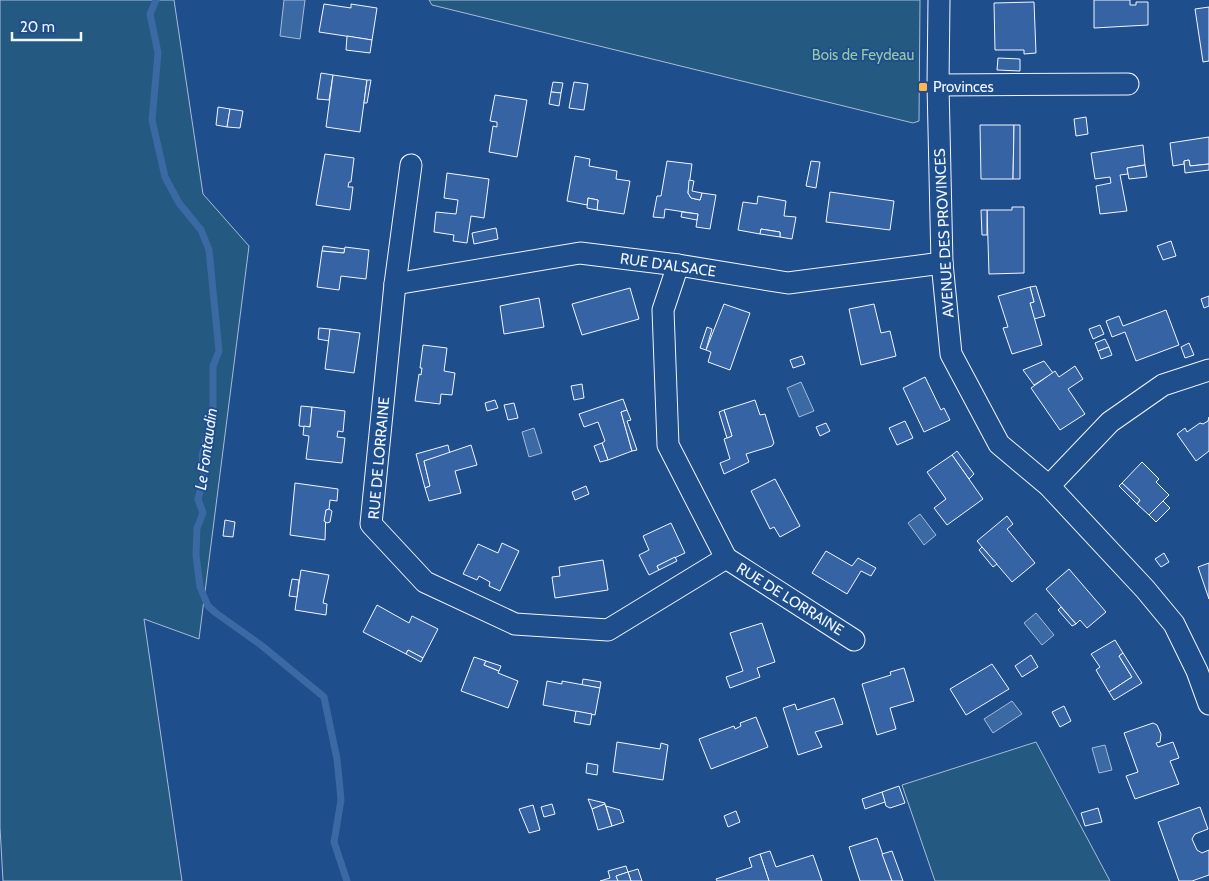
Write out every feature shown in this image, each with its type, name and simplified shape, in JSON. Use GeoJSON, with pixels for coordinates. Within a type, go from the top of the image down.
{"type":"FeatureCollection","features":[{"type":"Feature","properties":{"kind":"street","name":"AVENUE DES PROVINCES"},"geometry":{"type":"LineString","coordinates":[[939,0],[938,85],[942,263],[951,354],[999,444],[1049,486],[1145,588],[1174,624],[1197,671],[1209,704]]}},
{"type":"Feature","properties":{"kind":"street"},"geometry":{"type":"LineString","coordinates":[[938,85],[1128,84]]}},
{"type":"Feature","properties":{"kind":"street","name":"RUE DE LORRAINE"},"geometry":{"type":"LineString","coordinates":[[411,165],[395,284],[371,524],[424,582],[515,624],[608,630],[726,558]]}},
{"type":"Feature","properties":{"kind":"street","name":"RUE D'ALSACE"},"geometry":{"type":"LineString","coordinates":[[395,284],[580,253],[678,265],[788,283],[942,263]]}},
{"type":"Feature","properties":{"kind":"street","name":"RUE DE LORRAINE"},"geometry":{"type":"LineString","coordinates":[[678,265],[663,310],[668,445],[726,558],[854,640]]}},
{"type":"Feature","properties":{"kind":"street"},"geometry":{"type":"LineString","coordinates":[[1049,486],[1110,422],[1163,385],[1209,370]]}},
{"type":"Feature","properties":{"kind":"green space"},"geometry":{"type":"Polygon","coordinates":[[[0,0],[174,0],[203,194],[249,246],[199,639],[144,619],[182,881],[3,881],[0,827],[0,0]]]}},
{"type":"Feature","properties":{"kind":"green space","name":"Bois de Feydeau"},"geometry":{"type":"Polygon","coordinates":[[[429,0],[920,0],[919,121],[913,123],[432,5],[429,0]]]}},
{"type":"Feature","properties":{"kind":"green space"},"geometry":{"type":"Polygon","coordinates":[[[1036,742],[1110,881],[935,881],[902,785],[1036,742]]]}},
{"type":"Feature","properties":{"kind":"shaded area"},"geometry":{"type":"Polygon","coordinates":[[[284,0],[305,0],[300,39],[280,36],[284,0]]]}},
{"type":"Feature","properties":{"kind":"shaded area"},"geometry":{"type":"Polygon","coordinates":[[[801,382],[814,411],[799,417],[787,388],[801,382]]]}},
{"type":"Feature","properties":{"kind":"shaded area"},"geometry":{"type":"Polygon","coordinates":[[[534,428],[542,453],[529,457],[522,432],[534,428]]]}},
{"type":"Feature","properties":{"kind":"shaded area"},"geometry":{"type":"Polygon","coordinates":[[[920,514],[936,535],[924,545],[908,523],[920,514]]]}},
{"type":"Feature","properties":{"kind":"shaded area"},"geometry":{"type":"Polygon","coordinates":[[[1036,613],[1054,635],[1042,645],[1024,623],[1036,613]]]}},
{"type":"Feature","properties":{"kind":"shaded area"},"geometry":{"type":"Polygon","coordinates":[[[1012,701],[1022,714],[993,733],[984,719],[1012,701]]]}},
{"type":"Feature","properties":{"kind":"shaded area"},"geometry":{"type":"Polygon","coordinates":[[[1105,745],[1112,770],[1099,773],[1092,748],[1105,745]]]}},
{"type":"Feature","properties":{"kind":"building"},"geometry":{"type":"Polygon","coordinates":[[[1094,0],[1130,0],[1130,5],[1136,5],[1136,2],[1148,2],[1148,25],[1094,28],[1094,0]]]}},
{"type":"Feature","properties":{"kind":"building"},"geometry":{"type":"Polygon","coordinates":[[[1034,2],[1036,53],[1024,54],[1024,50],[995,50],[994,3],[1034,2]]]}},
{"type":"Feature","properties":{"kind":"building"},"geometry":{"type":"Polygon","coordinates":[[[324,4],[351,8],[351,4],[377,8],[372,40],[319,32],[324,4]]]}},
{"type":"Feature","properties":{"kind":"building"},"geometry":{"type":"Polygon","coordinates":[[[1209,7],[1209,61],[1203,62],[1195,9],[1209,7]]]}},
{"type":"Feature","properties":{"kind":"building"},"geometry":{"type":"Polygon","coordinates":[[[347,36],[372,40],[370,53],[346,50],[347,36]]]}},
{"type":"Feature","properties":{"kind":"building"},"geometry":{"type":"Polygon","coordinates":[[[998,58],[1020,59],[1020,71],[997,70],[998,58]]]}},
{"type":"Feature","properties":{"kind":"building"},"geometry":{"type":"Polygon","coordinates":[[[321,73],[333,75],[329,100],[317,99],[321,73]]]}},
{"type":"Feature","properties":{"kind":"building"},"geometry":{"type":"Polygon","coordinates":[[[333,75],[367,80],[360,132],[326,127],[333,75]]]}},
{"type":"Feature","properties":{"kind":"building"},"geometry":{"type":"Polygon","coordinates":[[[367,80],[371,80],[367,103],[364,103],[367,80]]]}},
{"type":"Feature","properties":{"kind":"building"},"geometry":{"type":"Polygon","coordinates":[[[553,82],[563,83],[561,93],[551,92],[553,82]]]}},
{"type":"Feature","properties":{"kind":"building"},"geometry":{"type":"Polygon","coordinates":[[[574,82],[588,84],[584,110],[569,108],[574,82]]]}},
{"type":"Feature","properties":{"kind":"building"},"geometry":{"type":"Polygon","coordinates":[[[551,92],[561,93],[559,106],[549,104],[551,92]]]}},
{"type":"Feature","properties":{"kind":"building"},"geometry":{"type":"Polygon","coordinates":[[[495,95],[527,100],[517,157],[489,152],[493,126],[497,127],[497,122],[490,121],[495,95]]]}},
{"type":"Feature","properties":{"kind":"building"},"geometry":{"type":"Polygon","coordinates":[[[218,107],[230,109],[227,127],[216,125],[218,107]]]}},
{"type":"Feature","properties":{"kind":"building"},"geometry":{"type":"Polygon","coordinates":[[[230,109],[243,111],[240,128],[227,127],[230,109]]]}},
{"type":"Feature","properties":{"kind":"building"},"geometry":{"type":"Polygon","coordinates":[[[1086,117],[1088,134],[1076,136],[1074,119],[1086,117]]]}},
{"type":"Feature","properties":{"kind":"building"},"geometry":{"type":"Polygon","coordinates":[[[980,125],[1014,125],[1013,179],[981,179],[980,125]]]}},
{"type":"Feature","properties":{"kind":"building"},"geometry":{"type":"Polygon","coordinates":[[[1014,125],[1020,125],[1020,179],[1013,179],[1014,125]]]}},
{"type":"Feature","properties":{"kind":"building"},"geometry":{"type":"Polygon","coordinates":[[[1209,137],[1209,164],[1190,166],[1189,160],[1184,161],[1184,164],[1173,166],[1170,143],[1209,137]]]}},
{"type":"Feature","properties":{"kind":"building"},"geometry":{"type":"Polygon","coordinates":[[[1143,145],[1145,165],[1127,168],[1128,174],[1120,175],[1127,211],[1100,214],[1096,186],[1111,183],[1110,177],[1095,179],[1091,153],[1143,145]]]}},
{"type":"Feature","properties":{"kind":"building"},"geometry":{"type":"Polygon","coordinates":[[[325,154],[354,158],[351,182],[349,182],[348,187],[353,187],[350,210],[316,205],[325,154]]]}},
{"type":"Feature","properties":{"kind":"building"},"geometry":{"type":"Polygon","coordinates":[[[575,156],[590,159],[589,166],[617,171],[616,179],[630,181],[624,214],[597,210],[598,200],[588,198],[587,205],[567,201],[575,156]]]}},
{"type":"Feature","properties":{"kind":"building"},"geometry":{"type":"Polygon","coordinates":[[[1189,160],[1190,166],[1209,164],[1209,170],[1185,173],[1184,161],[1189,160]]]}},
{"type":"Feature","properties":{"kind":"building"},"geometry":{"type":"Polygon","coordinates":[[[667,161],[692,164],[688,193],[691,198],[700,200],[702,193],[716,195],[710,229],[696,227],[698,214],[665,209],[664,218],[653,217],[657,196],[661,196],[667,161]]]}},
{"type":"Feature","properties":{"kind":"building"},"geometry":{"type":"Polygon","coordinates":[[[811,161],[820,162],[816,188],[806,186],[811,161]]]}},
{"type":"Feature","properties":{"kind":"building"},"geometry":{"type":"Polygon","coordinates":[[[1145,165],[1147,177],[1129,179],[1127,168],[1145,165]]]}},
{"type":"Feature","properties":{"kind":"building"},"geometry":{"type":"Polygon","coordinates":[[[447,173],[489,179],[484,218],[471,216],[467,243],[453,241],[454,235],[434,232],[436,212],[456,214],[458,200],[444,198],[447,173]]]}},
{"type":"Feature","properties":{"kind":"building"},"geometry":{"type":"Polygon","coordinates":[[[689,180],[694,181],[692,191],[702,193],[700,200],[691,198],[688,193],[689,180]]]}},
{"type":"Feature","properties":{"kind":"building"},"geometry":{"type":"Polygon","coordinates":[[[830,192],[894,201],[890,230],[826,222],[830,192]]]}},
{"type":"Feature","properties":{"kind":"building"},"geometry":{"type":"Polygon","coordinates":[[[758,196],[786,201],[784,216],[796,217],[792,239],[780,237],[780,232],[761,229],[760,234],[738,230],[743,202],[757,204],[758,196]]]}},
{"type":"Feature","properties":{"kind":"building"},"geometry":{"type":"Polygon","coordinates":[[[588,198],[598,200],[597,210],[587,208],[588,198]]]}},
{"type":"Feature","properties":{"kind":"building"},"geometry":{"type":"Polygon","coordinates":[[[1012,207],[1024,207],[1024,273],[989,274],[987,210],[1012,210],[1012,207]]]}},
{"type":"Feature","properties":{"kind":"building"},"geometry":{"type":"Polygon","coordinates":[[[981,210],[987,210],[987,235],[982,235],[981,210]]]}},
{"type":"Feature","properties":{"kind":"building"},"geometry":{"type":"Polygon","coordinates":[[[682,212],[698,214],[697,220],[681,217],[682,212]]]}},
{"type":"Feature","properties":{"kind":"building"},"geometry":{"type":"Polygon","coordinates":[[[496,228],[498,239],[474,244],[472,233],[496,228]]]}},
{"type":"Feature","properties":{"kind":"building"},"geometry":{"type":"Polygon","coordinates":[[[761,229],[780,232],[780,237],[760,234],[761,229]]]}},
{"type":"Feature","properties":{"kind":"building"},"geometry":{"type":"Polygon","coordinates":[[[1171,241],[1176,256],[1163,260],[1157,246],[1171,241]]]}},
{"type":"Feature","properties":{"kind":"building"},"geometry":{"type":"Polygon","coordinates":[[[323,246],[345,249],[344,253],[322,251],[323,246]]]}},
{"type":"Feature","properties":{"kind":"building"},"geometry":{"type":"Polygon","coordinates":[[[345,247],[369,250],[366,279],[341,276],[339,290],[317,287],[322,251],[344,253],[345,247]]]}},
{"type":"Feature","properties":{"kind":"building"},"geometry":{"type":"Polygon","coordinates":[[[1036,286],[1045,316],[1034,319],[1030,303],[1034,302],[1030,287],[1036,286]]]}},
{"type":"Feature","properties":{"kind":"building"},"geometry":{"type":"Polygon","coordinates":[[[1030,287],[1034,302],[1030,303],[1042,345],[1012,354],[1003,328],[1008,327],[998,296],[1030,287]]]}},
{"type":"Feature","properties":{"kind":"building"},"geometry":{"type":"Polygon","coordinates":[[[630,288],[639,319],[582,335],[572,304],[630,288]]]}},
{"type":"Feature","properties":{"kind":"building"},"geometry":{"type":"Polygon","coordinates":[[[1209,296],[1209,306],[1204,308],[1201,299],[1209,296]]]}},
{"type":"Feature","properties":{"kind":"building"},"geometry":{"type":"Polygon","coordinates":[[[539,298],[544,327],[504,334],[500,306],[539,298]]]}},
{"type":"Feature","properties":{"kind":"building"},"geometry":{"type":"Polygon","coordinates":[[[724,304],[750,313],[730,370],[708,362],[711,352],[706,350],[724,304]]]}},
{"type":"Feature","properties":{"kind":"building"},"geometry":{"type":"Polygon","coordinates":[[[874,304],[881,333],[890,331],[896,356],[861,365],[849,309],[874,304]]]}},
{"type":"Feature","properties":{"kind":"building"},"geometry":{"type":"Polygon","coordinates":[[[1166,310],[1179,345],[1136,361],[1125,332],[1112,337],[1106,321],[1119,316],[1123,326],[1166,310]]]}},
{"type":"Feature","properties":{"kind":"building"},"geometry":{"type":"Polygon","coordinates":[[[1100,325],[1104,334],[1093,339],[1089,329],[1100,325]]]}},
{"type":"Feature","properties":{"kind":"building"},"geometry":{"type":"Polygon","coordinates":[[[707,327],[712,329],[706,350],[700,348],[707,327]]]}},
{"type":"Feature","properties":{"kind":"building"},"geometry":{"type":"Polygon","coordinates":[[[319,328],[330,329],[329,341],[318,339],[319,328]]]}},
{"type":"Feature","properties":{"kind":"building"},"geometry":{"type":"Polygon","coordinates":[[[330,329],[360,333],[354,373],[325,369],[330,329]]]}},
{"type":"Feature","properties":{"kind":"building"},"geometry":{"type":"Polygon","coordinates":[[[1105,339],[1109,347],[1098,351],[1095,343],[1105,339]]]}},
{"type":"Feature","properties":{"kind":"building"},"geometry":{"type":"Polygon","coordinates":[[[1189,343],[1194,355],[1185,358],[1181,347],[1189,343]]]}},
{"type":"Feature","properties":{"kind":"building"},"geometry":{"type":"Polygon","coordinates":[[[423,345],[447,348],[444,371],[455,373],[452,395],[441,394],[440,404],[415,401],[419,374],[421,375],[422,368],[420,368],[423,345]]]}},
{"type":"Feature","properties":{"kind":"building"},"geometry":{"type":"Polygon","coordinates":[[[1109,347],[1112,355],[1101,359],[1098,351],[1109,347]]]}},
{"type":"Feature","properties":{"kind":"building"},"geometry":{"type":"Polygon","coordinates":[[[802,356],[805,364],[793,368],[790,360],[802,356]]]}},
{"type":"Feature","properties":{"kind":"building"},"geometry":{"type":"Polygon","coordinates":[[[1044,361],[1053,373],[1034,385],[1023,370],[1044,361]]]}},
{"type":"Feature","properties":{"kind":"building"},"geometry":{"type":"Polygon","coordinates":[[[1075,366],[1083,379],[1068,389],[1085,414],[1060,430],[1031,388],[1055,371],[1059,377],[1075,366]]]}},
{"type":"Feature","properties":{"kind":"building"},"geometry":{"type":"Polygon","coordinates":[[[925,377],[941,410],[944,408],[950,420],[924,432],[903,388],[925,377]]]}},
{"type":"Feature","properties":{"kind":"building"},"geometry":{"type":"Polygon","coordinates":[[[582,384],[584,398],[574,400],[571,386],[582,384]]]}},
{"type":"Feature","properties":{"kind":"building"},"geometry":{"type":"Polygon","coordinates":[[[623,399],[627,410],[621,412],[632,451],[608,460],[602,443],[605,441],[598,422],[584,427],[579,414],[623,399]]]}},
{"type":"Feature","properties":{"kind":"building"},"geometry":{"type":"Polygon","coordinates":[[[495,400],[498,408],[487,411],[485,403],[495,400]]]}},
{"type":"Feature","properties":{"kind":"building"},"geometry":{"type":"Polygon","coordinates":[[[755,400],[760,415],[765,414],[774,443],[772,446],[746,454],[749,462],[724,474],[720,463],[730,459],[724,439],[732,436],[724,410],[755,400]]]}},
{"type":"Feature","properties":{"kind":"building"},"geometry":{"type":"Polygon","coordinates":[[[514,403],[518,418],[508,420],[504,405],[514,403]]]}},
{"type":"Feature","properties":{"kind":"building"},"geometry":{"type":"Polygon","coordinates":[[[301,406],[312,407],[310,427],[299,426],[301,406]]]}},
{"type":"Feature","properties":{"kind":"building"},"geometry":{"type":"Polygon","coordinates":[[[312,407],[345,411],[343,432],[338,431],[337,437],[345,438],[342,463],[306,459],[309,436],[303,435],[304,426],[310,427],[312,407]]]}},
{"type":"Feature","properties":{"kind":"building"},"geometry":{"type":"Polygon","coordinates":[[[627,410],[631,420],[627,421],[637,450],[632,451],[621,412],[627,410]]]}},
{"type":"Feature","properties":{"kind":"building"},"geometry":{"type":"Polygon","coordinates":[[[724,410],[732,436],[727,438],[719,412],[724,410]]]}},
{"type":"Feature","properties":{"kind":"building"},"geometry":{"type":"Polygon","coordinates":[[[1209,417],[1209,451],[1196,461],[1177,434],[1185,428],[1187,432],[1200,423],[1203,424],[1208,421],[1209,417]]]}},
{"type":"Feature","properties":{"kind":"building"},"geometry":{"type":"Polygon","coordinates":[[[905,421],[913,438],[897,445],[889,428],[905,421]]]}},
{"type":"Feature","properties":{"kind":"building"},"geometry":{"type":"Polygon","coordinates":[[[826,423],[830,431],[820,436],[816,427],[826,423]]]}},
{"type":"Feature","properties":{"kind":"building"},"geometry":{"type":"Polygon","coordinates":[[[602,443],[608,460],[600,462],[594,446],[602,443]]]}},
{"type":"Feature","properties":{"kind":"building"},"geometry":{"type":"Polygon","coordinates":[[[448,445],[450,454],[424,461],[430,486],[425,488],[416,454],[448,445]]]}},
{"type":"Feature","properties":{"kind":"building"},"geometry":{"type":"Polygon","coordinates":[[[471,445],[477,465],[455,471],[461,493],[429,501],[425,488],[430,486],[424,461],[471,445]]]}},
{"type":"Feature","properties":{"kind":"building"},"geometry":{"type":"Polygon","coordinates":[[[957,451],[974,474],[969,479],[952,455],[957,451]]]}},
{"type":"Feature","properties":{"kind":"building"},"geometry":{"type":"Polygon","coordinates":[[[952,455],[983,499],[947,525],[934,508],[946,499],[927,472],[952,455]]]}},
{"type":"Feature","properties":{"kind":"building"},"geometry":{"type":"Polygon","coordinates":[[[1142,462],[1159,479],[1156,482],[1169,495],[1149,515],[1137,504],[1140,500],[1122,483],[1142,462]]]}},
{"type":"Feature","properties":{"kind":"building"},"geometry":{"type":"Polygon","coordinates":[[[775,479],[800,526],[780,537],[774,527],[770,529],[751,491],[775,479]]]}},
{"type":"Feature","properties":{"kind":"building"},"geometry":{"type":"Polygon","coordinates":[[[295,483],[338,489],[337,501],[330,500],[329,509],[326,510],[325,540],[290,535],[295,483]]]}},
{"type":"Feature","properties":{"kind":"building"},"geometry":{"type":"Polygon","coordinates":[[[1122,483],[1140,500],[1137,504],[1119,486],[1122,483]]]}},
{"type":"Feature","properties":{"kind":"building"},"geometry":{"type":"Polygon","coordinates":[[[586,486],[589,494],[575,500],[572,492],[586,486]]]}},
{"type":"Feature","properties":{"kind":"building"},"geometry":{"type":"Polygon","coordinates":[[[1163,501],[1170,508],[1156,522],[1149,515],[1163,501]]]}},
{"type":"Feature","properties":{"kind":"building"},"geometry":{"type":"Polygon","coordinates":[[[326,510],[332,511],[330,522],[327,523],[324,521],[326,510]]]}},
{"type":"Feature","properties":{"kind":"building"},"geometry":{"type":"Polygon","coordinates":[[[1007,516],[1013,524],[1007,529],[1035,563],[1012,582],[977,541],[1007,516]]]}},
{"type":"Feature","properties":{"kind":"building"},"geometry":{"type":"Polygon","coordinates":[[[225,520],[235,522],[233,537],[223,536],[225,520]]]}},
{"type":"Feature","properties":{"kind":"building"},"geometry":{"type":"Polygon","coordinates":[[[671,523],[685,553],[657,566],[659,570],[649,575],[639,555],[649,550],[643,536],[671,523]]]}},
{"type":"Feature","properties":{"kind":"building"},"geometry":{"type":"Polygon","coordinates":[[[502,543],[519,551],[500,591],[489,586],[490,582],[479,576],[477,580],[463,574],[478,544],[498,553],[502,543]]]}},
{"type":"Feature","properties":{"kind":"building"},"geometry":{"type":"Polygon","coordinates":[[[982,547],[997,564],[993,567],[979,550],[982,547]]]}},
{"type":"Feature","properties":{"kind":"building"},"geometry":{"type":"Polygon","coordinates":[[[826,551],[852,566],[858,558],[876,568],[871,576],[861,571],[847,594],[812,573],[826,551]]]}},
{"type":"Feature","properties":{"kind":"building"},"geometry":{"type":"Polygon","coordinates":[[[1164,553],[1169,562],[1161,567],[1155,559],[1164,553]]]}},
{"type":"Feature","properties":{"kind":"building"},"geometry":{"type":"Polygon","coordinates":[[[675,557],[677,561],[659,570],[657,566],[675,557]]]}},
{"type":"Feature","properties":{"kind":"building"},"geometry":{"type":"Polygon","coordinates":[[[603,560],[608,590],[555,598],[552,577],[560,576],[559,567],[603,560]]]}},
{"type":"Feature","properties":{"kind":"building"},"geometry":{"type":"Polygon","coordinates":[[[1209,563],[1209,599],[1198,567],[1209,563]]]}},
{"type":"Feature","properties":{"kind":"building"},"geometry":{"type":"Polygon","coordinates":[[[1069,569],[1106,612],[1087,628],[1080,620],[1076,624],[1046,589],[1069,569]]]}},
{"type":"Feature","properties":{"kind":"building"},"geometry":{"type":"Polygon","coordinates":[[[301,570],[329,575],[323,603],[327,604],[326,615],[295,610],[301,570]]]}},
{"type":"Feature","properties":{"kind":"building"},"geometry":{"type":"Polygon","coordinates":[[[292,579],[299,580],[297,597],[289,596],[292,579]]]}},
{"type":"Feature","properties":{"kind":"building"},"geometry":{"type":"Polygon","coordinates":[[[377,605],[409,623],[412,616],[438,629],[423,658],[408,650],[406,654],[363,632],[377,605]]]}},
{"type":"Feature","properties":{"kind":"building"},"geometry":{"type":"Polygon","coordinates":[[[1061,607],[1076,624],[1072,626],[1058,610],[1061,607]]]}},
{"type":"Feature","properties":{"kind":"building"},"geometry":{"type":"Polygon","coordinates":[[[762,623],[775,662],[757,668],[760,677],[730,688],[726,677],[743,671],[730,633],[762,623]]]}},
{"type":"Feature","properties":{"kind":"building"},"geometry":{"type":"Polygon","coordinates":[[[1115,640],[1123,653],[1119,656],[1132,677],[1109,692],[1096,670],[1100,667],[1091,654],[1115,640]]]}},
{"type":"Feature","properties":{"kind":"building"},"geometry":{"type":"Polygon","coordinates":[[[408,650],[423,658],[421,662],[406,654],[408,650]]]}},
{"type":"Feature","properties":{"kind":"building"},"geometry":{"type":"Polygon","coordinates":[[[1123,653],[1142,683],[1114,700],[1109,692],[1132,677],[1119,656],[1123,653]]]}},
{"type":"Feature","properties":{"kind":"building"},"geometry":{"type":"Polygon","coordinates":[[[1031,655],[1038,667],[1022,677],[1015,666],[1031,655]]]}},
{"type":"Feature","properties":{"kind":"building"},"geometry":{"type":"Polygon","coordinates":[[[474,657],[486,661],[484,665],[499,671],[498,673],[518,681],[508,708],[461,691],[474,657]]]}},
{"type":"Feature","properties":{"kind":"building"},"geometry":{"type":"Polygon","coordinates":[[[486,661],[501,666],[499,671],[484,665],[486,661]]]}},
{"type":"Feature","properties":{"kind":"building"},"geometry":{"type":"Polygon","coordinates":[[[992,664],[1009,689],[966,715],[950,689],[992,664]]]}},
{"type":"Feature","properties":{"kind":"building"},"geometry":{"type":"Polygon","coordinates":[[[904,668],[914,701],[890,708],[896,729],[877,735],[862,684],[891,675],[890,672],[904,668]]]}},
{"type":"Feature","properties":{"kind":"building"},"geometry":{"type":"Polygon","coordinates":[[[583,679],[601,682],[600,688],[582,685],[583,679]]]}},
{"type":"Feature","properties":{"kind":"building"},"geometry":{"type":"Polygon","coordinates":[[[547,681],[562,684],[562,681],[600,688],[595,715],[543,705],[547,681]]]}},
{"type":"Feature","properties":{"kind":"building"},"geometry":{"type":"Polygon","coordinates":[[[834,698],[843,724],[815,732],[822,747],[798,755],[783,708],[795,704],[797,710],[834,698]]]}},
{"type":"Feature","properties":{"kind":"building"},"geometry":{"type":"Polygon","coordinates":[[[1064,706],[1071,721],[1060,727],[1052,712],[1064,706]]]}},
{"type":"Feature","properties":{"kind":"building"},"geometry":{"type":"Polygon","coordinates":[[[576,711],[592,714],[590,725],[574,722],[576,711]]]}},
{"type":"Feature","properties":{"kind":"building"},"geometry":{"type":"Polygon","coordinates":[[[756,717],[768,747],[711,769],[699,739],[734,726],[735,729],[741,726],[740,723],[756,717]]]}},
{"type":"Feature","properties":{"kind":"building"},"geometry":{"type":"Polygon","coordinates":[[[1153,723],[1157,725],[1161,734],[1160,742],[1156,743],[1158,747],[1173,742],[1179,758],[1170,761],[1179,784],[1135,799],[1126,776],[1138,772],[1124,733],[1153,723]]]}},
{"type":"Feature","properties":{"kind":"building"},"geometry":{"type":"Polygon","coordinates":[[[617,742],[660,749],[661,743],[668,745],[663,780],[613,772],[617,742]]]}},
{"type":"Feature","properties":{"kind":"building"},"geometry":{"type":"Polygon","coordinates":[[[587,763],[598,765],[597,775],[586,773],[587,763]]]}},
{"type":"Feature","properties":{"kind":"building"},"geometry":{"type":"Polygon","coordinates":[[[899,786],[905,803],[890,808],[886,806],[882,792],[899,786]]]}},
{"type":"Feature","properties":{"kind":"building"},"geometry":{"type":"Polygon","coordinates":[[[882,792],[885,802],[865,809],[862,799],[882,792]]]}},
{"type":"Feature","properties":{"kind":"building"},"geometry":{"type":"Polygon","coordinates":[[[588,799],[605,803],[605,804],[592,809],[588,799]]]}},
{"type":"Feature","properties":{"kind":"building"},"geometry":{"type":"Polygon","coordinates":[[[552,804],[555,814],[544,817],[541,807],[552,804]]]}},
{"type":"Feature","properties":{"kind":"building"},"geometry":{"type":"Polygon","coordinates":[[[605,804],[612,826],[598,830],[592,809],[605,804]]]}},
{"type":"Feature","properties":{"kind":"building"},"geometry":{"type":"Polygon","coordinates":[[[533,805],[540,830],[529,833],[519,809],[533,805]]]}},
{"type":"Feature","properties":{"kind":"building"},"geometry":{"type":"Polygon","coordinates":[[[606,806],[620,810],[624,822],[612,826],[606,806]]]}},
{"type":"Feature","properties":{"kind":"building"},"geometry":{"type":"Polygon","coordinates":[[[1200,807],[1208,829],[1195,834],[1192,839],[1197,850],[1202,853],[1209,850],[1209,875],[1192,881],[1179,881],[1158,822],[1200,807]]]}},
{"type":"Feature","properties":{"kind":"building"},"geometry":{"type":"Polygon","coordinates":[[[1098,808],[1102,822],[1085,826],[1081,813],[1098,808]]]}},
{"type":"Feature","properties":{"kind":"building"},"geometry":{"type":"Polygon","coordinates":[[[736,811],[740,822],[728,827],[724,816],[736,811]]]}},
{"type":"Feature","properties":{"kind":"building"},"geometry":{"type":"Polygon","coordinates":[[[877,838],[892,881],[860,881],[849,847],[877,838]]]}},
{"type":"Feature","properties":{"kind":"building"},"geometry":{"type":"Polygon","coordinates":[[[770,851],[776,867],[813,855],[822,881],[769,881],[760,854],[770,851]]]}},
{"type":"Feature","properties":{"kind":"building"},"geometry":{"type":"Polygon","coordinates":[[[892,851],[903,881],[892,881],[882,854],[892,851]]]}},
{"type":"Feature","properties":{"kind":"building"},"geometry":{"type":"Polygon","coordinates":[[[760,854],[769,881],[717,881],[716,879],[752,867],[749,858],[760,854]]]}},
{"type":"Feature","properties":{"kind":"building"},"geometry":{"type":"Polygon","coordinates":[[[626,866],[628,872],[616,876],[618,881],[600,881],[610,878],[608,871],[626,866]]]}},
{"type":"Feature","properties":{"kind":"building"},"geometry":{"type":"Polygon","coordinates":[[[638,869],[642,881],[631,881],[628,872],[638,869]]]}},
{"type":"Feature","properties":{"kind":"building"},"geometry":{"type":"Polygon","coordinates":[[[628,872],[631,881],[618,881],[616,876],[628,872]]]}},
{"type":"Feature","properties":{"kind":"waterway","name":"Le Fontaudin"},"geometry":{"type":"LineString","coordinates":[[156,0],[150,14],[158,53],[152,120],[165,177],[179,203],[201,230],[209,250],[219,351],[213,366],[213,410],[202,456],[204,477],[198,499],[203,513],[197,528],[196,555],[200,587],[208,606],[261,645],[324,697],[337,759],[341,800],[334,842],[347,881]]}},
{"type":"Feature","properties":{"kind":"place","name":"Provinces"},"geometry":{"type":"Point","coordinates":[923,87]}}]}
